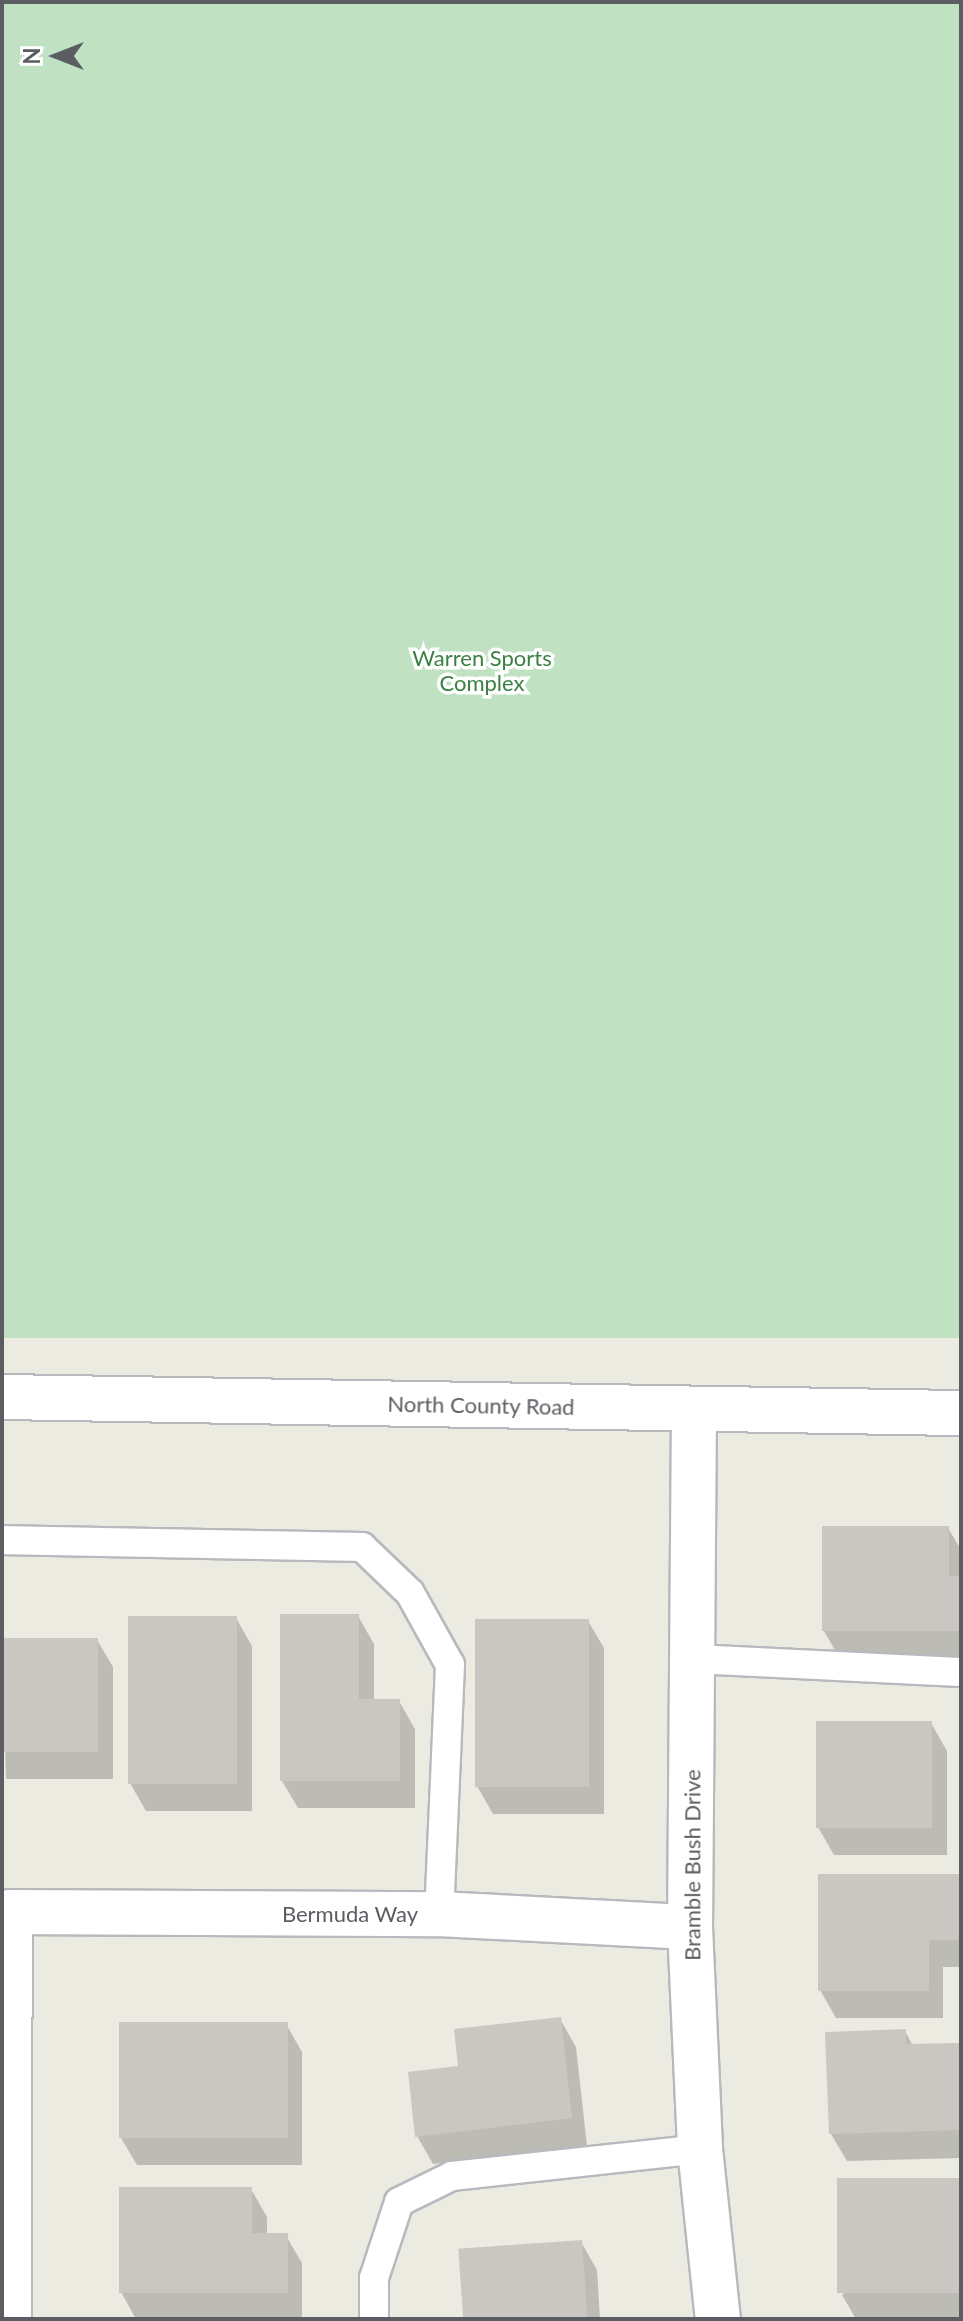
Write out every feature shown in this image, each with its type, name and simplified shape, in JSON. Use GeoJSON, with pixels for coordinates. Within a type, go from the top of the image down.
{"type":"FeatureCollection","features":[{"type":"Feature","properties":{"kind":"street","name":"North County Road"},"geometry":{"type":"LineString","coordinates":[[2,1397],[961,1413]]}},
{"type":"Feature","properties":{"kind":"street","name":"Bramble Bush Drive"},"geometry":{"type":"LineString","coordinates":[[694,1409],[690,1927],[700,2149],[718,2319]]}},
{"type":"Feature","properties":{"kind":"street","name":"Bermuda Way"},"geometry":{"type":"LineString","coordinates":[[9,2319],[10,1912],[439,1914],[690,1927]]}},
{"type":"Feature","properties":{"kind":"lane"},"geometry":{"type":"LineString","coordinates":[[2,1540],[362,1547],[410,1593],[450,1665],[439,1914]]}},
{"type":"Feature","properties":{"kind":"lane"},"geometry":{"type":"LineString","coordinates":[[693,1659],[961,1672]]}},
{"type":"Feature","properties":{"kind":"lane"},"geometry":{"type":"LineString","coordinates":[[374,2319],[374,2278],[399,2202],[452,2176],[700,2149]]}},
{"type":"Feature","properties":{"kind":"green space","name":"Warren Sports Complex"},"geometry":{"type":"Polygon","coordinates":[[[2,2],[961,2],[961,1338],[2,1338],[2,2]]]}},
{"type":"Feature","properties":{"kind":"building"},"geometry":{"type":"Polygon","coordinates":[[[822,1526],[949,1526],[949,1576],[961,1576],[961,1631],[822,1631],[822,1526]]]}},
{"type":"Feature","properties":{"kind":"building"},"geometry":{"type":"Polygon","coordinates":[[[280,1614],[359,1614],[359,1699],[400,1699],[400,1781],[280,1781],[280,1614]]]}},
{"type":"Feature","properties":{"kind":"building"},"geometry":{"type":"Polygon","coordinates":[[[128,1616],[237,1616],[237,1784],[128,1784],[128,1616]]]}},
{"type":"Feature","properties":{"kind":"building"},"geometry":{"type":"Polygon","coordinates":[[[475,1619],[589,1619],[589,1787],[475,1787],[475,1619]]]}},
{"type":"Feature","properties":{"kind":"building"},"geometry":{"type":"Polygon","coordinates":[[[2,1638],[98,1638],[98,1752],[2,1752],[2,1638]]]}},
{"type":"Feature","properties":{"kind":"building"},"geometry":{"type":"Polygon","coordinates":[[[816,1721],[932,1721],[932,1828],[816,1828],[816,1721]]]}},
{"type":"Feature","properties":{"kind":"building"},"geometry":{"type":"Polygon","coordinates":[[[818,1874],[961,1874],[961,1940],[929,1940],[929,1991],[818,1991],[818,1874]]]}},
{"type":"Feature","properties":{"kind":"building"},"geometry":{"type":"Polygon","coordinates":[[[561,2017],[572,2118],[415,2137],[408,2072],[458,2066],[454,2029],[561,2017]]]}},
{"type":"Feature","properties":{"kind":"building"},"geometry":{"type":"Polygon","coordinates":[[[119,2022],[288,2022],[288,2138],[119,2138],[119,2022]]]}},
{"type":"Feature","properties":{"kind":"building"},"geometry":{"type":"Polygon","coordinates":[[[906,2029],[906,2044],[961,2043],[961,2130],[829,2134],[825,2032],[906,2029]]]}},
{"type":"Feature","properties":{"kind":"building"},"geometry":{"type":"Polygon","coordinates":[[[837,2178],[961,2178],[961,2293],[837,2293],[837,2178]]]}},
{"type":"Feature","properties":{"kind":"building"},"geometry":{"type":"Polygon","coordinates":[[[119,2187],[252,2187],[252,2233],[288,2233],[288,2293],[119,2293],[119,2187]]]}},
{"type":"Feature","properties":{"kind":"building"},"geometry":{"type":"Polygon","coordinates":[[[582,2240],[588,2319],[463,2319],[458,2249],[582,2240]]]}}]}
